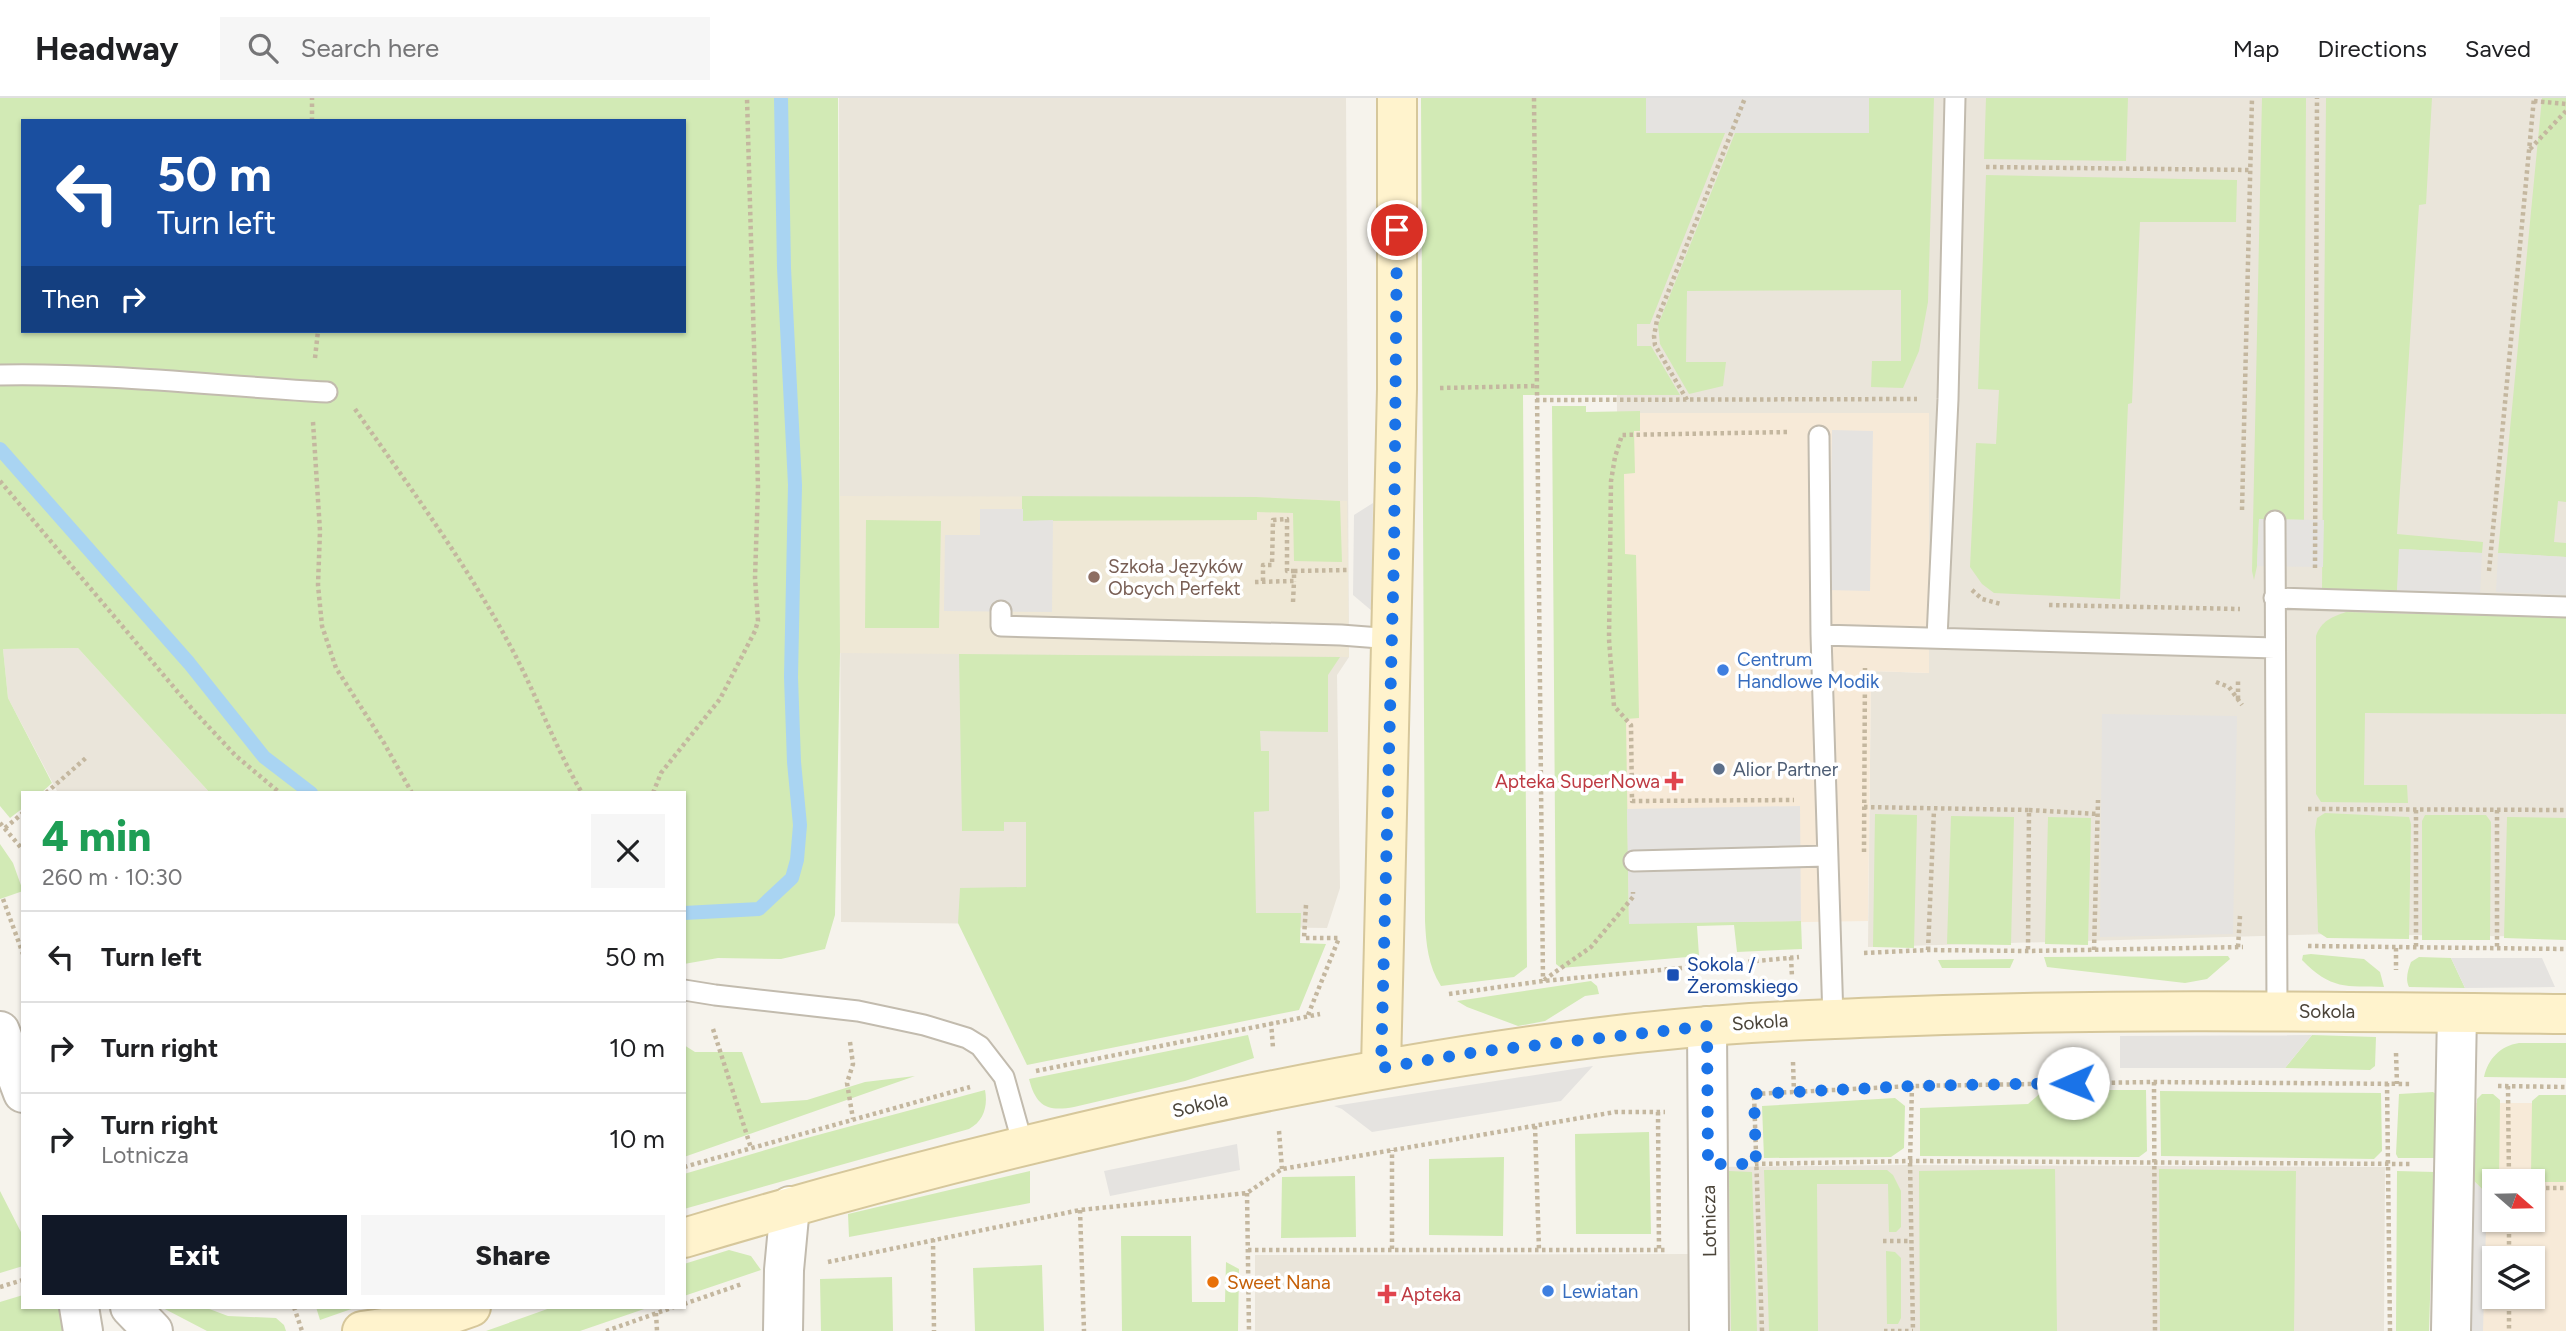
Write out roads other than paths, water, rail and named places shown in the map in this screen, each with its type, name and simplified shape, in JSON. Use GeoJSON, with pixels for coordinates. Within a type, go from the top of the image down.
{"type":"FeatureCollection","features":[{"type":"Feature","properties":{"kind":"street"},"geometry":{"type":"LineString","coordinates":[[1381,1068],[1397,389],[1396,98]]}},
{"type":"Feature","properties":{"kind":"street","name":"Sokola"},"geometry":{"type":"LineString","coordinates":[[686,1237],[790,1206],[1023,1145],[1276,1088],[1476,1052],[1707,1026],[2009,1012],[2566,1014]]}},
{"type":"Feature","properties":{"kind":"street"},"geometry":{"type":"LineString","coordinates":[[2451,1331],[2457,1013]]}},
{"type":"Feature","properties":{"kind":"street","name":"Lotnicza"},"geometry":{"type":"LineString","coordinates":[[1707,1026],[1709,1331]]}},
{"type":"Feature","properties":{"kind":"street"},"geometry":{"type":"LineString","coordinates":[[0,1031],[21,1088]]}},
{"type":"Feature","properties":{"kind":"street"},"geometry":{"type":"LineString","coordinates":[[783,1331],[784,1270],[790,1206]]}},
{"type":"Feature","properties":{"kind":"street"},"geometry":{"type":"LineString","coordinates":[[79,1309],[83,1331]]}},
{"type":"Feature","properties":{"kind":"street"},"geometry":{"type":"LineString","coordinates":[[132,1309],[153,1331]]}},
{"type":"Feature","properties":{"kind":"street"},"geometry":{"type":"LineString","coordinates":[[362,1331],[423,1326],[466,1309]]}},
{"type":"Feature","properties":{"kind":"lane"},"geometry":{"type":"LineString","coordinates":[[1937,638],[1948,399],[1955,98]]}},
{"type":"Feature","properties":{"kind":"lane"},"geometry":{"type":"LineString","coordinates":[[0,375],[45,374],[319,392]]}},
{"type":"Feature","properties":{"kind":"lane"},"geometry":{"type":"LineString","coordinates":[[1819,436],[1821,635],[1833,1019]]}},
{"type":"Feature","properties":{"kind":"lane"},"geometry":{"type":"LineString","coordinates":[[2275,521],[2277,1011]]}},
{"type":"Feature","properties":{"kind":"lane"},"geometry":{"type":"LineString","coordinates":[[2274,598],[2566,607]]}},
{"type":"Feature","properties":{"kind":"lane"},"geometry":{"type":"LineString","coordinates":[[1001,611],[1001,626],[1359,635],[1393,639]]}},
{"type":"Feature","properties":{"kind":"lane"},"geometry":{"type":"LineString","coordinates":[[1821,635],[2275,648]]}},
{"type":"Feature","properties":{"kind":"lane"},"geometry":{"type":"LineString","coordinates":[[1634,861],[1828,856]]}},
{"type":"Feature","properties":{"kind":"lane"},"geometry":{"type":"LineString","coordinates":[[693,991],[846,1010],[924,1025],[967,1038],[980,1046],[1004,1077],[1023,1145]]}},
{"type":"Feature","properties":{"kind":"waterway"},"geometry":{"type":"LineString","coordinates":[[686,913],[759,909],[792,878],[797,860],[800,825],[794,762],[791,677],[795,485],[784,268],[781,98]]}},
{"type":"Feature","properties":{"kind":"waterway"},"geometry":{"type":"LineString","coordinates":[[0,449],[189,663],[264,757],[308,791]]}},
{"type":"Feature","properties":{"kind":"place","name":"Szkoła Języków Obcych Perfekt"},"geometry":{"type":"Point","coordinates":[1094,577]}},
{"type":"Feature","properties":{"kind":"place","name":"Centrum Handlowe Modik"},"geometry":{"type":"Point","coordinates":[1723,670]}},
{"type":"Feature","properties":{"kind":"place","name":"Alior Partner"},"geometry":{"type":"Point","coordinates":[1719,769]}},
{"type":"Feature","properties":{"kind":"place","name":"Apteka SuperNowa"},"geometry":{"type":"Point","coordinates":[1674,781]}},
{"type":"Feature","properties":{"kind":"place","name":"Sokola / Żeromskiego"},"geometry":{"type":"Point","coordinates":[1673,975]}},
{"type":"Feature","properties":{"kind":"place","name":"Sweet Nana"},"geometry":{"type":"Point","coordinates":[1213,1282]}},
{"type":"Feature","properties":{"kind":"place","name":"Lewiatan"},"geometry":{"type":"Point","coordinates":[1548,1291]}},
{"type":"Feature","properties":{"kind":"place","name":"Apteka"},"geometry":{"type":"Point","coordinates":[1387,1294]}}]}
